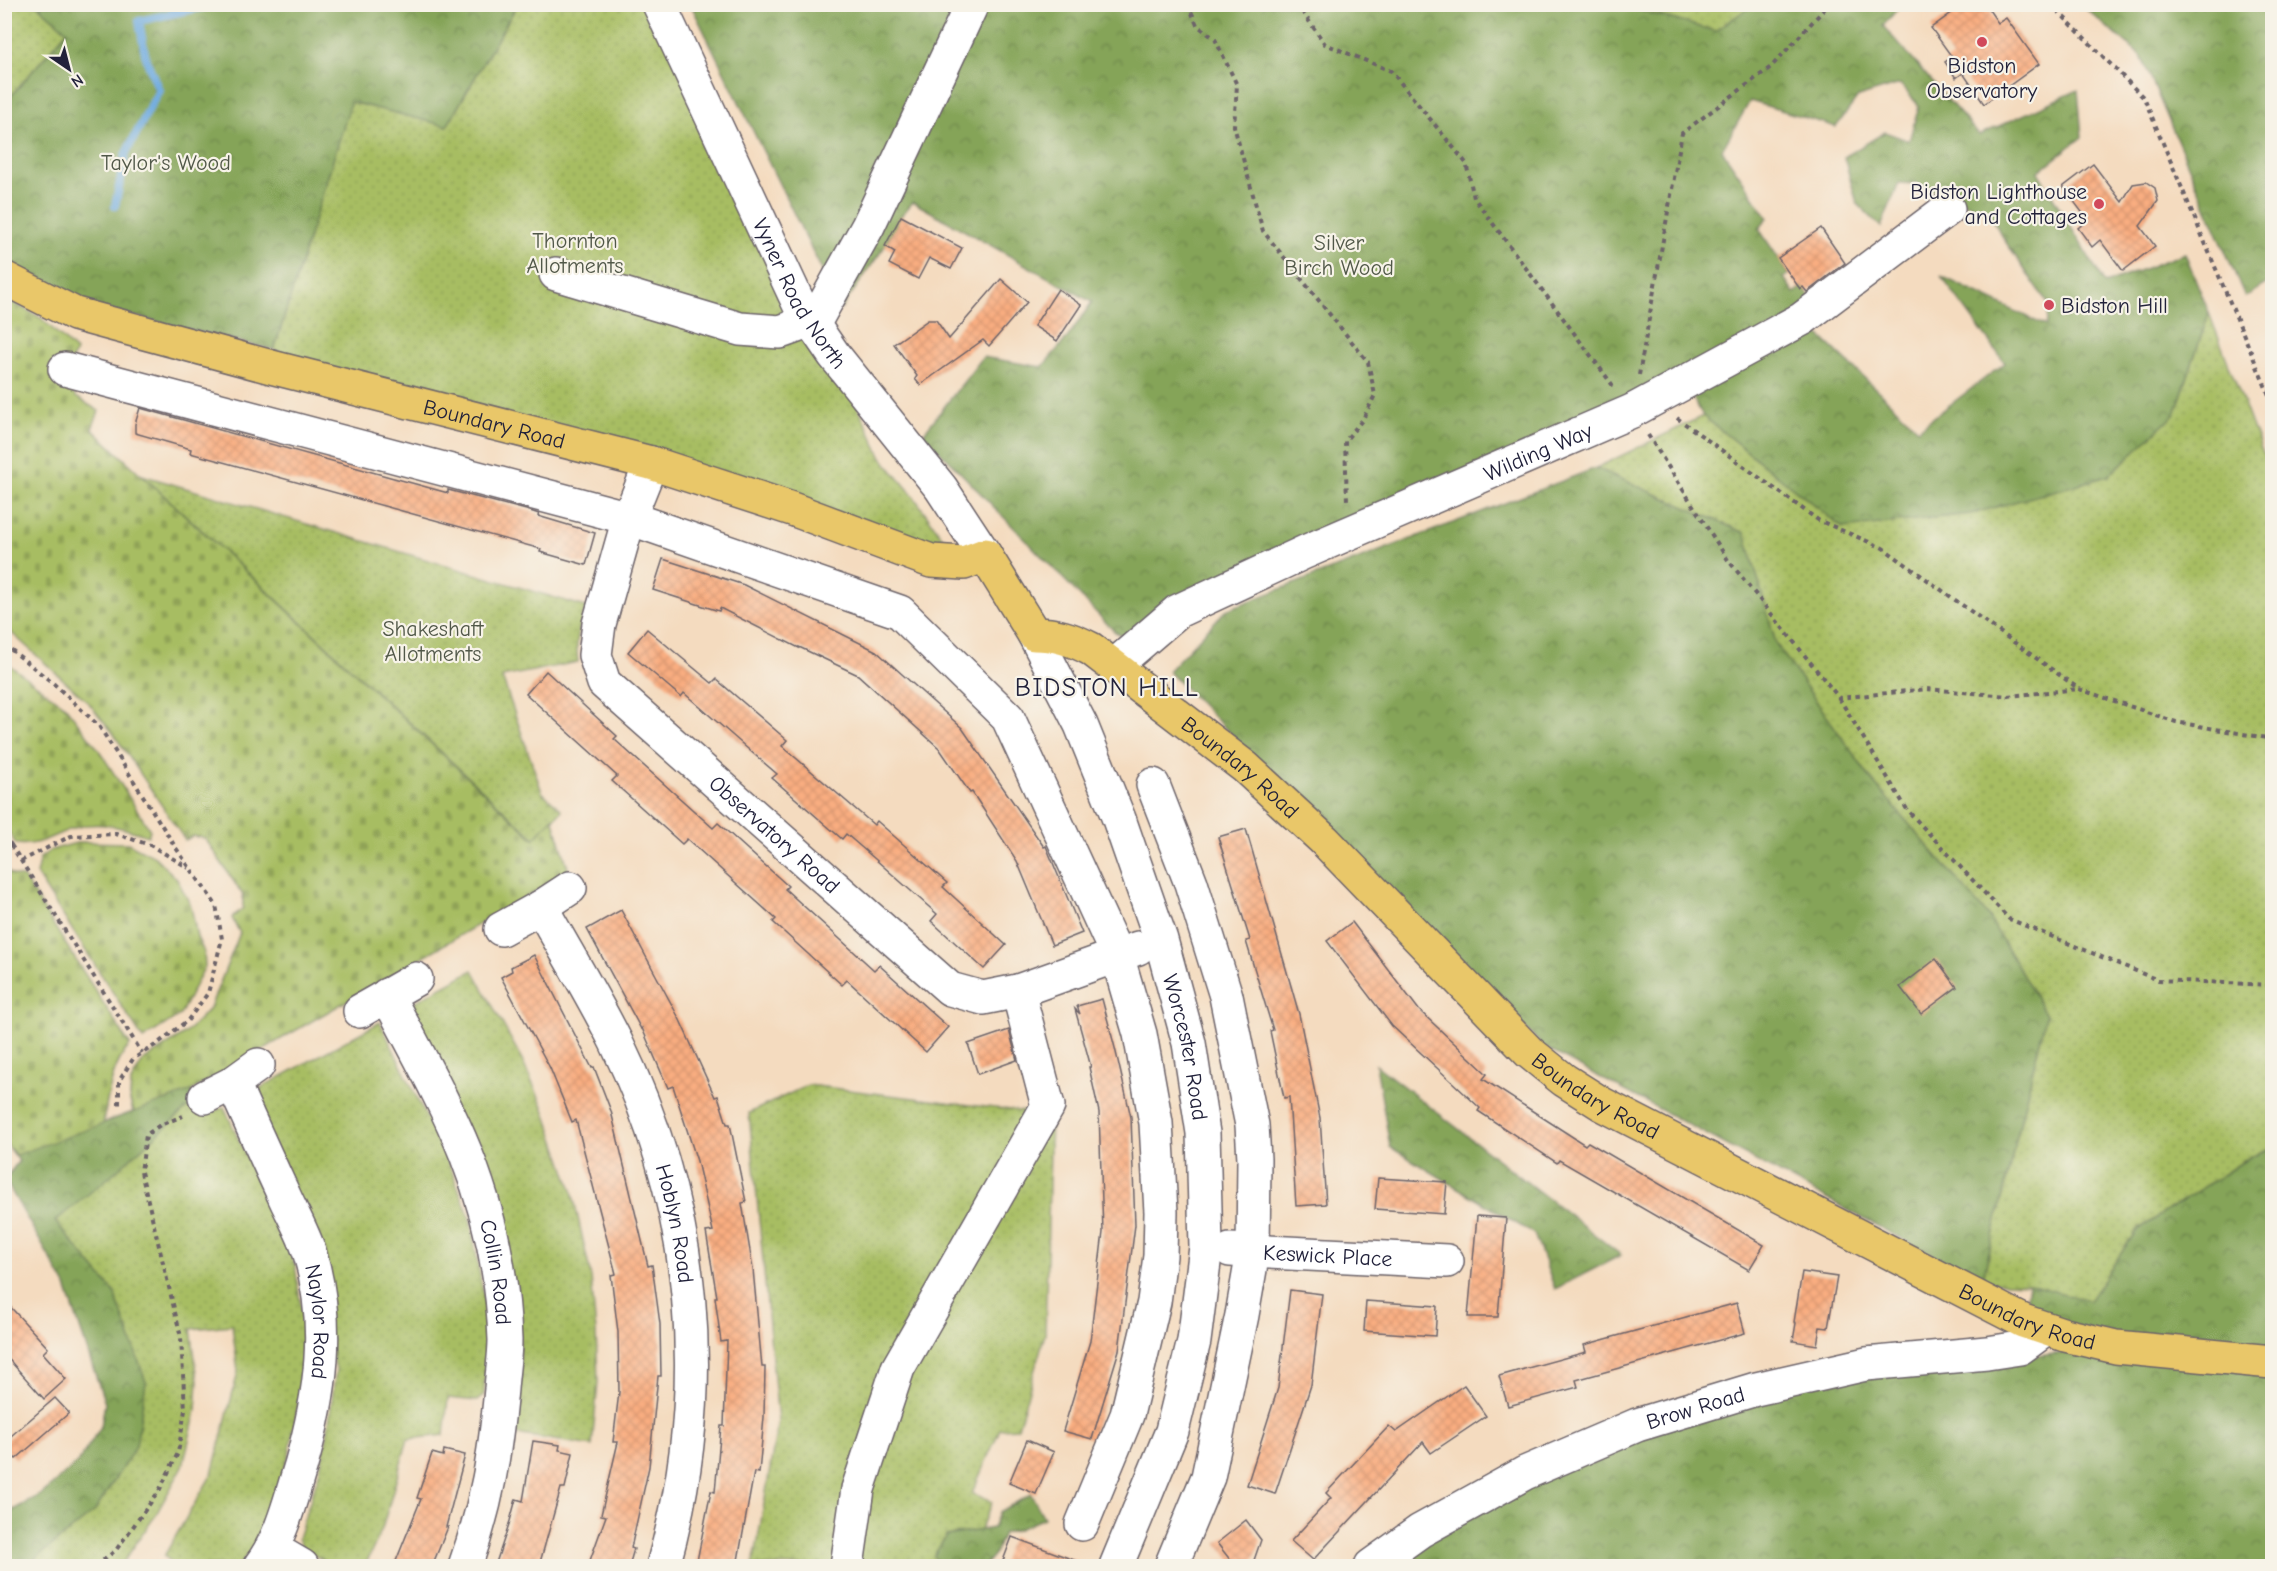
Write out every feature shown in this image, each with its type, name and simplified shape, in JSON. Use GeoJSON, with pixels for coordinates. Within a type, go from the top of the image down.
{"type":"FeatureCollection","features":[{"type":"Feature","properties":{"kind":"main road","name":"Boundary Road"},"geometry":{"type":"LineString","coordinates":[[4,278],[75,315],[651,463],[792,509],[931,561],[964,563],[985,555]]}},
{"type":"Feature","properties":{"kind":"main road","name":"Worcester Road"},"geometry":{"type":"LineString","coordinates":[[985,555],[1034,634]]}},
{"type":"Feature","properties":{"kind":"main road","name":"Boundary Road"},"geometry":{"type":"LineString","coordinates":[[1034,634],[1051,634],[1072,639],[1091,649],[1245,767],[1324,840],[1529,1052],[1564,1080],[1602,1104],[2023,1321],[2116,1347],[2272,1362]]}},
{"type":"Feature","properties":{"kind":"street","name":"Vyner Road North"},"geometry":{"type":"LineString","coordinates":[[658,4],[789,283],[812,323],[834,355],[941,488],[985,555]]}},
{"type":"Feature","properties":{"kind":"street"},"geometry":{"type":"LineString","coordinates":[[556,274],[740,329],[780,332],[812,323],[868,226],[972,4]]}},
{"type":"Feature","properties":{"kind":"street","name":"Wilding Way"},"geometry":{"type":"LineString","coordinates":[[1114,666],[1178,611],[1642,405],[1803,320],[1948,209]]}},
{"type":"Feature","properties":{"kind":"street"},"geometry":{"type":"LineString","coordinates":[[65,369],[629,518]]}},
{"type":"Feature","properties":{"kind":"street","name":"Observatory Road"},"geometry":{"type":"LineString","coordinates":[[651,463],[629,518],[599,624],[595,655],[604,683],[950,989],[983,998],[1018,991],[1161,940]]}},
{"type":"Feature","properties":{"kind":"street","name":"Worcester Road"},"geometry":{"type":"LineString","coordinates":[[629,518],[900,612],[1008,718],[1117,955],[1140,1034],[1156,1123],[1161,1212],[1160,1256],[1154,1302],[1127,1415],[1082,1524]]}},
{"type":"Feature","properties":{"kind":"street","name":"Worcester Road"},"geometry":{"type":"LineString","coordinates":[[1034,634],[1081,725],[1119,819],[1161,940],[1191,1054],[1203,1133],[1206,1247],[1194,1341],[1172,1431],[1116,1566]]}},
{"type":"Feature","properties":{"kind":"street"},"geometry":{"type":"LineString","coordinates":[[1153,785],[1191,883],[1226,996],[1252,1125],[1254,1159],[1253,1252],[1208,1477],[1171,1566]]}},
{"type":"Feature","properties":{"kind":"street"},"geometry":{"type":"LineString","coordinates":[[501,929],[570,888]]}},
{"type":"Feature","properties":{"kind":"street","name":"Hoblyn Road"},"geometry":{"type":"LineString","coordinates":[[541,907],[616,1042],[657,1142],[670,1181],[690,1312],[692,1380],[687,1451],[675,1524],[663,1566]]}},
{"type":"Feature","properties":{"kind":"street","name":"Collin Road"},"geometry":{"type":"LineString","coordinates":[[416,979],[374,1003],[448,1112],[466,1156],[485,1213],[497,1264],[505,1341],[496,1450],[486,1500],[465,1566]]}},
{"type":"Feature","properties":{"kind":"street"},"geometry":{"type":"LineString","coordinates":[[847,1566],[858,1489],[898,1368],[1048,1106],[1018,991]]}},
{"type":"Feature","properties":{"kind":"street","name":"Naylor Road"},"geometry":{"type":"LineString","coordinates":[[232,1082],[309,1252],[318,1290],[322,1328],[322,1364],[318,1395],[295,1485],[267,1558]]}},
{"type":"Feature","properties":{"kind":"street","name":"Keswick Place"},"geometry":{"type":"LineString","coordinates":[[1206,1247],[1253,1252],[1447,1261]]}},
{"type":"Feature","properties":{"kind":"street","name":"Brow Road"},"geometry":{"type":"LineString","coordinates":[[1371,1566],[1420,1531],[1525,1473],[1637,1425],[1756,1389],[1866,1364],[2020,1348],[2046,1329]]}},
{"type":"Feature","properties":{"kind":"street"},"geometry":{"type":"LineString","coordinates":[[267,1558],[302,1566]]}},
{"type":"Feature","properties":{"kind":"path"},"geometry":{"type":"LineString","coordinates":[[1188,4],[1197,24],[1215,39],[1237,85],[1234,126],[1263,231],[1368,362],[1375,395],[1363,419],[1345,441],[1349,534]]}},
{"type":"Feature","properties":{"kind":"path"},"geometry":{"type":"LineString","coordinates":[[1297,4],[1325,44],[1391,72],[1466,163],[1474,198],[1642,405],[1728,560],[1839,698],[1908,811],[2008,919],[2158,980],[2272,985]]}},
{"type":"Feature","properties":{"kind":"path"},"geometry":{"type":"LineString","coordinates":[[1642,405],[1682,133],[1771,67],[1828,4]]}},
{"type":"Feature","properties":{"kind":"path"},"geometry":{"type":"LineString","coordinates":[[2051,4],[2144,98],[2272,402]]}},
{"type":"Feature","properties":{"kind":"path"},"geometry":{"type":"LineString","coordinates":[[1642,405],[1818,520],[1882,548],[2079,689],[2176,722],[2272,739]]}},
{"type":"Feature","properties":{"kind":"path"},"geometry":{"type":"LineString","coordinates":[[4,644],[54,684],[99,726],[216,905],[222,939],[208,993],[188,1020],[133,1059],[119,1082],[119,1109]]}},
{"type":"Feature","properties":{"kind":"path"},"geometry":{"type":"LineString","coordinates":[[1839,698],[1927,688],[2008,696],[2079,689]]}},
{"type":"Feature","properties":{"kind":"path"},"geometry":{"type":"LineString","coordinates":[[21,861],[71,836],[116,834],[150,845],[191,869]]}},
{"type":"Feature","properties":{"kind":"path"},"geometry":{"type":"LineString","coordinates":[[4,835],[142,1053]]}},
{"type":"Feature","properties":{"kind":"path"},"geometry":{"type":"LineString","coordinates":[[4,842],[11,845]]}},
{"type":"Feature","properties":{"kind":"path"},"geometry":{"type":"LineString","coordinates":[[96,1566],[116,1550],[159,1491],[178,1453],[186,1410],[181,1337],[141,1172],[146,1135],[160,1125],[196,1111],[232,1082]]}},
{"type":"Feature","properties":{"kind":"green space","name":"Silver Birch Wood"},"geometry":{"type":"Polygon","coordinates":[[[1617,4],[1715,31],[1753,5],[1901,5],[1883,26],[1979,135],[2078,90],[2082,137],[2038,172],[2105,284],[2185,253],[2209,313],[2175,414],[2108,476],[1971,514],[1843,528],[1703,416],[1692,396],[1748,359],[1815,331],[1918,429],[2005,363],[1941,276],[2046,326],[2049,305],[1988,212],[1918,184],[1899,183],[1881,227],[1857,203],[1844,157],[1885,132],[1909,141],[1919,106],[1900,84],[1858,97],[1836,127],[1750,101],[1722,150],[1768,218],[1759,229],[1789,274],[1784,278],[1794,293],[1803,287],[1817,306],[1126,638],[1115,632],[923,434],[983,357],[1042,367],[1068,337],[1092,302],[913,202],[901,216],[885,246],[841,309],[691,5],[1617,4]]]}},
{"type":"Feature","properties":{"kind":"green space"},"geometry":{"type":"Polygon","coordinates":[[[5,5],[37,5],[68,31],[5,103],[5,5]]]}},
{"type":"Feature","properties":{"kind":"green space","name":"Taylor's Wood"},"geometry":{"type":"Polygon","coordinates":[[[37,5],[517,5],[447,126],[351,102],[274,350],[88,305],[5,262],[5,103],[67,31],[37,5]]]}},
{"type":"Feature","properties":{"kind":"green space","name":"Thornton Allotments"},"geometry":{"type":"Polygon","coordinates":[[[517,5],[659,5],[834,355],[882,458],[912,494],[945,541],[931,561],[457,406],[274,350],[351,101],[447,126],[517,5]]]}},
{"type":"Feature","properties":{"kind":"green space"},"geometry":{"type":"Polygon","coordinates":[[[1617,5],[1753,5],[1715,31],[1617,5]]]}},
{"type":"Feature","properties":{"kind":"green space"},"geometry":{"type":"Polygon","coordinates":[[[2081,5],[2272,5],[2272,280],[2245,297],[2141,56],[2081,5]]]}},
{"type":"Feature","properties":{"kind":"green space"},"geometry":{"type":"Polygon","coordinates":[[[5,298],[41,318],[76,351],[63,379],[76,397],[99,411],[92,429],[534,839],[553,818],[569,872],[191,1091],[134,1112],[130,1100],[131,1082],[143,1061],[186,1033],[210,1008],[240,933],[232,918],[243,908],[243,895],[205,838],[193,836],[185,840],[113,733],[88,702],[5,627],[5,298]]]}},
{"type":"Feature","properties":{"kind":"green space"},"geometry":{"type":"Polygon","coordinates":[[[2209,313],[2272,477],[2272,1148],[2253,1155],[2136,1231],[2089,1302],[2029,1284],[1982,1282],[2046,1015],[1873,782],[1776,644],[1745,533],[1596,468],[1703,416],[1843,528],[2175,414],[2209,313]]]}},
{"type":"Feature","properties":{"kind":"green space"},"geometry":{"type":"Polygon","coordinates":[[[1596,468],[1745,533],[1776,644],[1873,782],[1988,916],[2046,1015],[1982,1282],[1545,1048],[1168,671],[1226,610],[1596,468]]]}},
{"type":"Feature","properties":{"kind":"green space","name":"Shakeshaft Allotments"},"geometry":{"type":"Polygon","coordinates":[[[142,475],[586,607],[578,634],[578,662],[502,677],[542,792],[562,810],[535,839],[142,475]]]}},
{"type":"Feature","properties":{"kind":"green space"},"geometry":{"type":"Polygon","coordinates":[[[251,576],[534,839],[553,818],[569,872],[191,1091],[196,1100],[107,1179],[55,1221],[114,1292],[146,1382],[136,1446],[95,1511],[26,1566],[5,1566],[5,1515],[42,1494],[78,1462],[101,1427],[105,1403],[66,1286],[5,1180],[19,1161],[5,1142],[4,922],[130,1045],[114,1072],[103,1123],[133,1112],[130,1100],[131,1082],[143,1061],[186,1033],[210,1008],[240,933],[232,918],[243,908],[243,895],[205,838],[193,836],[185,840],[251,576]]]}},
{"type":"Feature","properties":{"kind":"green space"},"geometry":{"type":"Polygon","coordinates":[[[4,661],[65,706],[99,750],[150,830],[148,836],[113,826],[96,824],[78,827],[41,842],[16,844],[5,826],[4,661]]]}},
{"type":"Feature","properties":{"kind":"green space"},"geometry":{"type":"Polygon","coordinates":[[[80,842],[128,843],[155,857],[177,879],[191,906],[197,937],[204,952],[205,966],[180,1015],[143,1039],[36,874],[40,858],[51,850],[80,842]]]}},
{"type":"Feature","properties":{"kind":"green space"},"geometry":{"type":"Polygon","coordinates":[[[5,865],[11,874],[23,877],[130,1045],[114,1072],[103,1124],[16,1155],[4,1142],[5,865]]]}},
{"type":"Feature","properties":{"kind":"green space"},"geometry":{"type":"Polygon","coordinates":[[[473,970],[519,1054],[543,1106],[572,1190],[591,1277],[596,1332],[598,1381],[592,1446],[516,1434],[521,1381],[519,1322],[410,1004],[473,970]]]}},
{"type":"Feature","properties":{"kind":"green space"},"geometry":{"type":"Polygon","coordinates":[[[380,1022],[449,1164],[470,1218],[488,1323],[484,1395],[477,1401],[448,1398],[444,1435],[408,1439],[382,1529],[365,1566],[333,1566],[302,1548],[298,1538],[319,1473],[327,1437],[336,1369],[254,1095],[255,1091],[380,1022]]]}},
{"type":"Feature","properties":{"kind":"green space"},"geometry":{"type":"Polygon","coordinates":[[[1376,1065],[1621,1255],[1555,1289],[1534,1234],[1390,1147],[1376,1065]]]}},
{"type":"Feature","properties":{"kind":"green space"},"geometry":{"type":"Polygon","coordinates":[[[808,1085],[1051,1115],[1045,1334],[1018,1428],[1000,1429],[972,1493],[992,1502],[965,1566],[752,1566],[778,1421],[749,1113],[808,1085]]]}},
{"type":"Feature","properties":{"kind":"green space"},"geometry":{"type":"Polygon","coordinates":[[[191,1091],[205,1115],[224,1107],[295,1265],[304,1329],[299,1398],[289,1455],[263,1527],[255,1544],[239,1566],[177,1566],[164,1556],[212,1474],[238,1372],[232,1325],[191,1329],[198,1381],[196,1410],[183,1466],[155,1516],[124,1561],[117,1566],[5,1566],[4,1515],[42,1494],[78,1462],[101,1427],[105,1403],[66,1286],[5,1178],[19,1161],[16,1155],[191,1091]]]}},
{"type":"Feature","properties":{"kind":"green space"},"geometry":{"type":"Polygon","coordinates":[[[2272,1148],[2272,1566],[1371,1566],[1420,1531],[1756,1389],[2114,1347],[2023,1321],[2029,1284],[2089,1301],[2136,1231],[2253,1155],[2272,1148]]]}},
{"type":"Feature","properties":{"kind":"green space"},"geometry":{"type":"Polygon","coordinates":[[[1031,1494],[1044,1518],[1003,1533],[995,1553],[984,1566],[938,1566],[934,1555],[946,1536],[993,1528],[999,1512],[1031,1494]]]}},
{"type":"Feature","properties":{"kind":"building","name":"Bidston Observatory"},"geometry":{"type":"Polygon","coordinates":[[[1964,4],[1985,4],[1998,23],[2006,18],[2039,64],[1984,104],[1963,73],[1956,78],[1945,62],[1952,57],[1931,28],[1964,4]]]}},
{"type":"Feature","properties":{"kind":"building","name":"Bidston Lighthouse and Cottages"},"geometry":{"type":"Polygon","coordinates":[[[2093,164],[2122,202],[2133,184],[2146,182],[2155,188],[2158,201],[2140,226],[2155,246],[2123,271],[2100,240],[2092,247],[2078,228],[2088,220],[2063,187],[2093,164]]]}},
{"type":"Feature","properties":{"kind":"building"},"geometry":{"type":"Polygon","coordinates":[[[901,216],[962,248],[951,269],[929,258],[918,279],[889,264],[895,252],[885,246],[901,216]]]}},
{"type":"Feature","properties":{"kind":"building"},"geometry":{"type":"Polygon","coordinates":[[[1821,228],[1845,263],[1807,292],[1803,287],[1800,289],[1778,258],[1821,228]]]}},
{"type":"Feature","properties":{"kind":"building"},"geometry":{"type":"Polygon","coordinates":[[[1001,279],[1027,302],[989,346],[983,340],[920,385],[915,379],[917,376],[894,344],[928,320],[936,320],[949,339],[1001,279]]]}},
{"type":"Feature","properties":{"kind":"building"},"geometry":{"type":"Polygon","coordinates":[[[1058,289],[1081,305],[1057,341],[1034,326],[1058,289]]]}},
{"type":"Feature","properties":{"kind":"building"},"geometry":{"type":"Polygon","coordinates":[[[140,408],[448,493],[448,490],[530,511],[539,514],[538,516],[595,533],[586,565],[540,552],[541,549],[190,453],[191,449],[135,433],[140,408]]]}},
{"type":"Feature","properties":{"kind":"building"},"geometry":{"type":"Polygon","coordinates":[[[663,559],[744,585],[876,651],[903,675],[962,728],[1044,847],[1046,846],[1082,933],[1052,945],[1017,861],[972,792],[970,793],[939,748],[858,675],[720,608],[719,611],[653,590],[663,559]]]}},
{"type":"Feature","properties":{"kind":"building"},"geometry":{"type":"Polygon","coordinates":[[[647,629],[712,683],[716,679],[787,740],[782,746],[874,825],[877,821],[947,883],[943,887],[1006,945],[984,969],[931,921],[937,914],[846,834],[842,839],[772,778],[777,774],[684,693],[681,697],[628,652],[647,629]]]}},
{"type":"Feature","properties":{"kind":"building"},"geometry":{"type":"Polygon","coordinates":[[[546,671],[617,736],[614,739],[713,828],[718,823],[788,886],[785,889],[874,970],[879,965],[948,1027],[926,1052],[847,980],[842,985],[773,922],[776,919],[687,839],[682,844],[612,781],[617,776],[526,694],[546,671]]]}},
{"type":"Feature","properties":{"kind":"building"},"geometry":{"type":"Polygon","coordinates":[[[1246,829],[1299,1014],[1320,1118],[1326,1204],[1296,1206],[1289,1097],[1284,1098],[1270,1031],[1273,1030],[1246,941],[1250,940],[1218,837],[1246,829]]]}},
{"type":"Feature","properties":{"kind":"building"},"geometry":{"type":"Polygon","coordinates":[[[621,910],[680,1020],[715,1097],[718,1096],[727,1124],[730,1124],[746,1202],[742,1203],[753,1269],[762,1367],[765,1367],[764,1417],[759,1473],[754,1472],[737,1566],[696,1566],[711,1491],[715,1492],[721,1426],[724,1426],[727,1341],[721,1342],[715,1297],[717,1297],[706,1232],[713,1231],[697,1161],[673,1086],[668,1088],[642,1028],[587,929],[621,910]]]}},
{"type":"Feature","properties":{"kind":"building"},"geometry":{"type":"Polygon","coordinates":[[[1352,922],[1419,1010],[1487,1074],[1483,1079],[1585,1145],[1588,1142],[1764,1245],[1749,1270],[1559,1160],[1557,1163],[1478,1111],[1480,1108],[1392,1026],[1327,941],[1352,922]]]}},
{"type":"Feature","properties":{"kind":"building"},"geometry":{"type":"Polygon","coordinates":[[[534,955],[592,1068],[594,1067],[611,1111],[648,1266],[652,1265],[660,1324],[661,1376],[658,1376],[649,1467],[629,1566],[588,1566],[606,1516],[601,1515],[618,1442],[613,1442],[619,1392],[618,1332],[611,1275],[616,1274],[576,1120],[572,1122],[550,1068],[501,977],[512,971],[511,967],[534,955]]]}},
{"type":"Feature","properties":{"kind":"building"},"geometry":{"type":"Polygon","coordinates":[[[1936,959],[1957,987],[1921,1014],[1900,987],[1936,959]]]}},
{"type":"Feature","properties":{"kind":"building"},"geometry":{"type":"Polygon","coordinates":[[[1102,999],[1131,1117],[1135,1225],[1119,1350],[1092,1439],[1063,1431],[1090,1341],[1103,1232],[1099,1112],[1089,1067],[1091,1067],[1075,1009],[1080,1014],[1077,1006],[1102,999]]]}},
{"type":"Feature","properties":{"kind":"building"},"geometry":{"type":"Polygon","coordinates":[[[1009,1030],[1017,1060],[978,1074],[968,1044],[1009,1030]]]}},
{"type":"Feature","properties":{"kind":"building"},"geometry":{"type":"Polygon","coordinates":[[[1378,1178],[1447,1182],[1444,1214],[1375,1209],[1378,1178]]]}},
{"type":"Feature","properties":{"kind":"building"},"geometry":{"type":"Polygon","coordinates":[[[1477,1216],[1506,1218],[1498,1317],[1468,1317],[1477,1216]]]}},
{"type":"Feature","properties":{"kind":"building"},"geometry":{"type":"Polygon","coordinates":[[[1802,1272],[1837,1277],[1828,1328],[1820,1327],[1817,1345],[1793,1341],[1802,1272]]]}},
{"type":"Feature","properties":{"kind":"building"},"geometry":{"type":"Polygon","coordinates":[[[1290,1290],[1322,1294],[1311,1385],[1275,1494],[1247,1485],[1278,1388],[1290,1290]]]}},
{"type":"Feature","properties":{"kind":"building"},"geometry":{"type":"Polygon","coordinates":[[[4,1300],[48,1348],[43,1353],[66,1379],[44,1399],[4,1354],[4,1300]]]}},
{"type":"Feature","properties":{"kind":"building"},"geometry":{"type":"Polygon","coordinates":[[[1366,1301],[1437,1306],[1435,1336],[1364,1331],[1366,1301]]]}},
{"type":"Feature","properties":{"kind":"building"},"geometry":{"type":"Polygon","coordinates":[[[1737,1303],[1745,1333],[1576,1380],[1578,1387],[1508,1406],[1499,1376],[1586,1352],[1584,1345],[1737,1303]]]}},
{"type":"Feature","properties":{"kind":"building"},"geometry":{"type":"Polygon","coordinates":[[[1464,1385],[1486,1416],[1431,1453],[1423,1442],[1313,1560],[1291,1541],[1331,1498],[1326,1493],[1389,1426],[1396,1432],[1464,1385]]]}},
{"type":"Feature","properties":{"kind":"building"},"geometry":{"type":"Polygon","coordinates":[[[55,1398],[69,1413],[16,1459],[4,1448],[4,1442],[55,1398]]]}},
{"type":"Feature","properties":{"kind":"building"},"geometry":{"type":"Polygon","coordinates":[[[1027,1440],[1054,1452],[1036,1494],[1009,1483],[1027,1440]]]}},
{"type":"Feature","properties":{"kind":"building"},"geometry":{"type":"Polygon","coordinates":[[[533,1441],[560,1445],[559,1450],[573,1453],[565,1488],[561,1488],[539,1566],[495,1566],[516,1499],[523,1501],[533,1441]]]}},
{"type":"Feature","properties":{"kind":"building"},"geometry":{"type":"Polygon","coordinates":[[[444,1450],[465,1455],[446,1527],[448,1527],[432,1566],[394,1566],[421,1499],[417,1498],[432,1453],[443,1456],[444,1450]]]}},
{"type":"Feature","properties":{"kind":"building"},"geometry":{"type":"Polygon","coordinates":[[[1246,1520],[1261,1540],[1252,1566],[1235,1566],[1217,1543],[1246,1520]]]}},
{"type":"Feature","properties":{"kind":"building"},"geometry":{"type":"Polygon","coordinates":[[[1012,1537],[1085,1564],[1085,1566],[1001,1566],[1012,1537]]]}},
{"type":"Feature","properties":{"kind":"waterway"},"geometry":{"type":"LineString","coordinates":[[115,206],[126,153],[159,90],[146,59],[139,21],[216,4]]}},
{"type":"Feature","properties":{"kind":"place","name":"Bidston Observatory"},"geometry":{"type":"Point","coordinates":[1982,42]}},
{"type":"Feature","properties":{"kind":"place","name":"Bidston Lighthouse and Cottages"},"geometry":{"type":"Point","coordinates":[2099,204]}},
{"type":"Feature","properties":{"kind":"place","name":"Bidston Hill"},"geometry":{"type":"Point","coordinates":[2049,305]}},
{"type":"Feature","properties":{"kind":"district","name":"BIDSTON HILL"},"geometry":{"type":"Point","coordinates":[1107,687]}}]}
